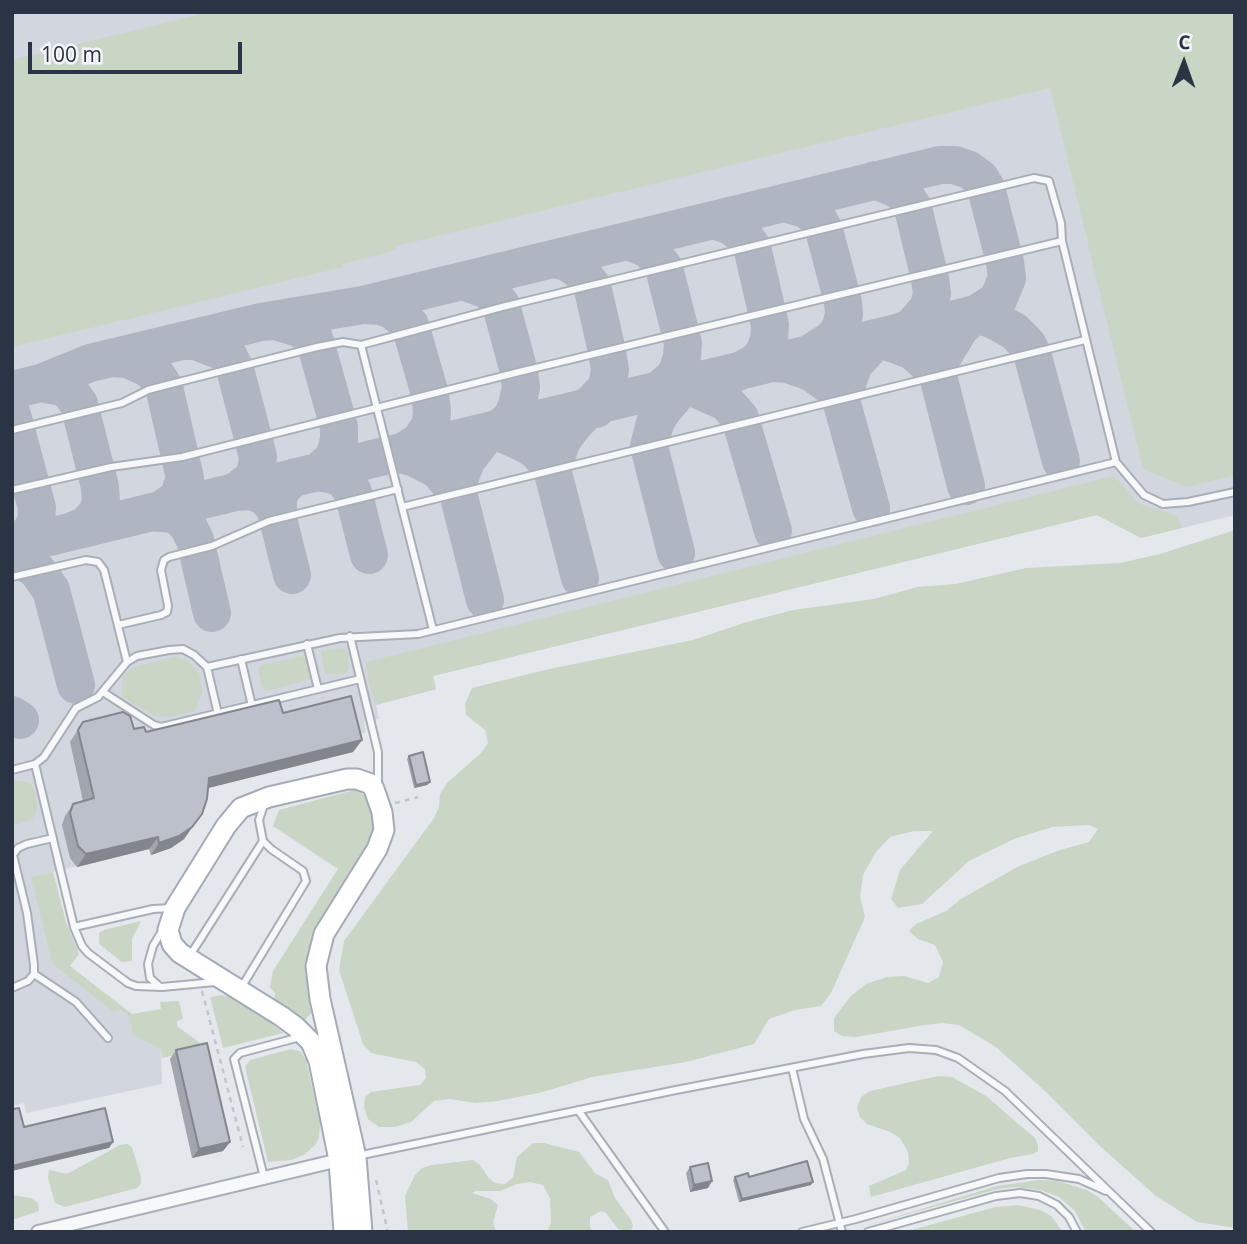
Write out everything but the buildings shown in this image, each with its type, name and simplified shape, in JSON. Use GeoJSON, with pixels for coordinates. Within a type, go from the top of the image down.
{"type":"FeatureCollection","features":[{"type":"Feature","properties":{"kind":"main road"},"geometry":{"type":"LineString","coordinates":[[362,1232],[351,1164],[320,999],[316,967],[324,934],[381,840],[384,822],[371,784],[347,779],[250,803],[234,815],[173,913],[169,937],[188,959],[281,1016],[306,1035],[316,1050],[351,1164],[374,1232]]}},
{"type":"Feature","properties":{"kind":"main road"},"geometry":{"type":"LineString","coordinates":[[344,1232],[351,1164]]}},
{"type":"Feature","properties":{"kind":"street"},"geometry":{"type":"LineString","coordinates":[[38,1232],[73,1228],[264,1177],[351,1164]]}},
{"type":"Feature","properties":{"kind":"lane"},"geometry":{"type":"LineString","coordinates":[[12,430],[122,403],[148,390],[328,345],[343,342],[361,345],[502,307],[1034,178],[1049,181],[1053,189],[1062,241],[1116,462],[1144,495],[1163,504],[1188,502],[1235,492]]}},
{"type":"Feature","properties":{"kind":"lane"},"geometry":{"type":"LineString","coordinates":[[12,490],[103,469],[172,460],[519,372],[1062,241]]}},
{"type":"Feature","properties":{"kind":"lane"},"geometry":{"type":"LineString","coordinates":[[402,507],[1085,340]]}},
{"type":"Feature","properties":{"kind":"lane"},"geometry":{"type":"LineString","coordinates":[[361,345],[433,630]]}},
{"type":"Feature","properties":{"kind":"lane"},"geometry":{"type":"LineString","coordinates":[[207,667],[350,636],[411,635],[1116,462]]}},
{"type":"Feature","properties":{"kind":"lane"},"geometry":{"type":"LineString","coordinates":[[118,625],[167,612],[161,570],[164,560],[169,556],[212,546],[269,521],[398,489]]}},
{"type":"Feature","properties":{"kind":"lane"},"geometry":{"type":"LineString","coordinates":[[12,577],[86,560],[98,562],[104,570],[127,662]]}},
{"type":"Feature","properties":{"kind":"lane"},"geometry":{"type":"LineString","coordinates":[[350,636],[378,752],[378,799]]}},
{"type":"Feature","properties":{"kind":"lane"},"geometry":{"type":"LineString","coordinates":[[307,644],[318,689]]}},
{"type":"Feature","properties":{"kind":"lane"},"geometry":{"type":"LineString","coordinates":[[12,770],[35,764],[51,750],[76,708],[103,692],[127,662],[136,656],[176,649],[194,655],[207,667],[218,714]]}},
{"type":"Feature","properties":{"kind":"lane"},"geometry":{"type":"LineString","coordinates":[[241,659],[252,706]]}},
{"type":"Feature","properties":{"kind":"lane"},"geometry":{"type":"LineString","coordinates":[[103,692],[153,725],[161,727],[360,679]]}},
{"type":"Feature","properties":{"kind":"lane"},"geometry":{"type":"LineString","coordinates":[[35,764],[74,928],[88,953],[128,983],[143,987],[232,986],[306,881],[303,870],[262,841]]}},
{"type":"Feature","properties":{"kind":"lane"},"geometry":{"type":"LineString","coordinates":[[347,779],[378,770]]}},
{"type":"Feature","properties":{"kind":"lane"},"geometry":{"type":"LineString","coordinates":[[188,959],[262,841],[260,813],[269,797]]}},
{"type":"Feature","properties":{"kind":"lane"},"geometry":{"type":"LineString","coordinates":[[12,988],[28,981],[34,974],[29,928],[13,855],[18,848],[27,844],[52,838]]}},
{"type":"Feature","properties":{"kind":"lane"},"geometry":{"type":"LineString","coordinates":[[74,928],[153,909],[173,913],[153,946],[148,964],[150,978],[162,987]]}},
{"type":"Feature","properties":{"kind":"lane"},"geometry":{"type":"LineString","coordinates":[[34,974],[76,1002],[108,1038]]}},
{"type":"Feature","properties":{"kind":"lane"},"geometry":{"type":"LineString","coordinates":[[264,1177],[234,1059],[240,1053],[306,1035]]}},
{"type":"Feature","properties":{"kind":"lane"},"geometry":{"type":"LineString","coordinates":[[351,1164],[578,1110],[863,1054],[909,1048],[936,1050],[958,1058],[1005,1091],[1151,1232]]}},
{"type":"Feature","properties":{"kind":"lane"},"geometry":{"type":"LineString","coordinates":[[792,1068],[804,1119],[823,1159],[842,1232]]}},
{"type":"Feature","properties":{"kind":"lane"},"geometry":{"type":"LineString","coordinates":[[578,1110],[665,1232]]}},
{"type":"Feature","properties":{"kind":"lane"},"geometry":{"type":"LineString","coordinates":[[802,1232],[999,1178],[1027,1174],[1079,1179],[1111,1194]]}},
{"type":"Feature","properties":{"kind":"lane"},"geometry":{"type":"LineString","coordinates":[[868,1232],[996,1196],[1020,1193],[1039,1196],[1057,1205],[1069,1217],[1077,1232]]}},
{"type":"Feature","properties":{"kind":"shaded area"},"geometry":{"type":"Polygon","coordinates":[[[12,12],[1235,12],[1235,515],[1141,538],[1097,515],[433,676],[436,689],[376,705],[379,719],[364,722],[366,732],[350,736],[353,752],[200,790],[197,817],[193,826],[184,839],[171,848],[151,855],[149,849],[32,877],[52,964],[113,1012],[119,1010],[129,1017],[132,1035],[161,1049],[162,1084],[26,1113],[24,1103],[12,1106],[12,12]]]}},
{"type":"Feature","properties":{"kind":"green space"},"geometry":{"type":"Polygon","coordinates":[[[210,12],[1235,12],[1235,475],[1187,487],[1143,469],[1050,88],[396,246],[396,250],[343,264],[343,267],[12,347],[12,60],[210,12]]]}},
{"type":"Feature","properties":{"kind":"green space"},"geometry":{"type":"Polygon","coordinates":[[[1114,476],[1140,504],[1177,516],[1182,528],[1141,538],[1097,515],[433,676],[436,689],[376,705],[368,680],[366,662],[1114,476]]]}},
{"type":"Feature","properties":{"kind":"green space"},"geometry":{"type":"Polygon","coordinates":[[[1235,530],[1235,1228],[1197,1222],[1156,1196],[996,1047],[959,1025],[942,1023],[856,1037],[842,1036],[834,1031],[834,1018],[850,997],[866,984],[887,977],[904,976],[928,983],[939,977],[943,962],[935,945],[918,939],[909,931],[916,924],[946,911],[961,899],[1019,866],[1089,842],[1098,829],[1089,825],[1052,827],[1014,839],[969,861],[922,904],[898,908],[891,899],[900,870],[933,831],[914,831],[890,837],[876,852],[863,875],[860,897],[865,917],[831,993],[821,1006],[795,1010],[769,1019],[754,1044],[686,1062],[592,1077],[543,1092],[498,1101],[434,1101],[411,1122],[395,1127],[379,1127],[368,1119],[364,1107],[365,1097],[371,1092],[420,1085],[426,1078],[425,1069],[416,1062],[371,1053],[363,1044],[339,970],[344,941],[434,818],[439,807],[440,794],[447,783],[481,753],[488,743],[485,730],[466,715],[465,704],[472,688],[549,669],[693,640],[793,610],[874,599],[917,587],[956,584],[1026,568],[1120,563],[1160,554],[1235,530]]]}},
{"type":"Feature","properties":{"kind":"green space"},"geometry":{"type":"Polygon","coordinates":[[[344,648],[348,653],[349,670],[344,674],[325,674],[322,651],[344,648]]]}},
{"type":"Feature","properties":{"kind":"green space"},"geometry":{"type":"Polygon","coordinates":[[[302,656],[309,662],[310,679],[266,691],[258,669],[263,665],[302,656]]]}},
{"type":"Feature","properties":{"kind":"green space"},"geometry":{"type":"Polygon","coordinates":[[[176,657],[187,660],[199,673],[202,692],[195,711],[171,717],[155,716],[122,697],[122,678],[132,668],[176,657]]]}},
{"type":"Feature","properties":{"kind":"green space"},"geometry":{"type":"Polygon","coordinates":[[[12,781],[31,784],[37,807],[31,820],[12,826],[12,781]]]}},
{"type":"Feature","properties":{"kind":"green space"},"geometry":{"type":"Polygon","coordinates":[[[358,789],[367,799],[374,822],[375,839],[309,956],[307,978],[311,1013],[306,1019],[299,1019],[274,1002],[275,993],[270,987],[273,971],[338,869],[273,826],[279,810],[358,789]]]}},
{"type":"Feature","properties":{"kind":"green space"},"geometry":{"type":"Polygon","coordinates":[[[53,872],[66,922],[79,954],[70,966],[132,1014],[161,1009],[160,1002],[179,1001],[183,1019],[177,1021],[177,1026],[200,1043],[202,1049],[162,1058],[161,1049],[132,1035],[129,1017],[120,1010],[113,1012],[52,964],[31,877],[53,872]]]}},
{"type":"Feature","properties":{"kind":"green space"},"geometry":{"type":"Polygon","coordinates":[[[141,921],[132,939],[132,961],[122,962],[99,944],[99,933],[104,930],[141,921]]]}},
{"type":"Feature","properties":{"kind":"green space"},"geometry":{"type":"Polygon","coordinates":[[[210,997],[233,997],[254,1008],[283,1033],[223,1048],[210,997]]]}},
{"type":"Feature","properties":{"kind":"green space"},"geometry":{"type":"Polygon","coordinates":[[[291,1049],[300,1051],[306,1060],[320,1122],[319,1138],[304,1155],[291,1160],[268,1162],[245,1067],[250,1060],[291,1049]]]}},
{"type":"Feature","properties":{"kind":"green space"},"geometry":{"type":"Polygon","coordinates":[[[938,1076],[952,1077],[986,1096],[1035,1138],[1038,1151],[871,1197],[869,1186],[906,1170],[909,1163],[908,1152],[900,1138],[867,1124],[860,1117],[857,1108],[861,1097],[870,1091],[938,1076]]]}},
{"type":"Feature","properties":{"kind":"green space"},"geometry":{"type":"Polygon","coordinates":[[[533,1143],[544,1143],[579,1152],[595,1173],[608,1180],[615,1198],[631,1220],[633,1226],[630,1232],[618,1229],[606,1213],[601,1211],[590,1217],[592,1232],[547,1232],[551,1223],[550,1198],[543,1185],[530,1182],[500,1191],[472,1193],[491,1199],[498,1205],[493,1222],[496,1232],[408,1232],[405,1196],[415,1175],[422,1168],[473,1160],[495,1183],[505,1184],[513,1177],[517,1157],[533,1143]]]}},
{"type":"Feature","properties":{"kind":"green space"},"geometry":{"type":"Polygon","coordinates":[[[127,1144],[132,1147],[141,1177],[141,1184],[137,1188],[65,1207],[55,1203],[48,1178],[49,1170],[67,1174],[120,1145],[127,1144]]]}},
{"type":"Feature","properties":{"kind":"green space"},"geometry":{"type":"Polygon","coordinates":[[[1039,1180],[1058,1181],[1087,1190],[1136,1232],[1086,1232],[1075,1211],[1059,1197],[1040,1190],[1015,1187],[998,1189],[869,1225],[997,1186],[1039,1180]]]}},
{"type":"Feature","properties":{"kind":"green space"},"geometry":{"type":"Polygon","coordinates":[[[12,1195],[31,1198],[38,1203],[39,1211],[12,1220],[12,1195]]]}},
{"type":"Feature","properties":{"kind":"green space"},"geometry":{"type":"Polygon","coordinates":[[[1018,1205],[1040,1210],[1051,1216],[1063,1232],[903,1232],[996,1207],[1018,1205]]]}},
{"type":"Feature","properties":{"kind":"taxiway"},"geometry":{"type":"LineString","coordinates":[[261,322],[363,305],[940,165],[955,165],[969,170],[980,178],[986,188],[1007,278],[998,300],[976,314],[318,472]]}},
{"type":"Feature","properties":{"kind":"taxiway"},"geometry":{"type":"LineString","coordinates":[[875,180],[905,195],[913,208],[932,293],[929,307],[912,327],[896,334]]}},
{"type":"Feature","properties":{"kind":"taxiway"},"geometry":{"type":"LineString","coordinates":[[785,203],[805,209],[817,217],[824,230],[843,302],[841,327],[834,338],[809,354]]}},
{"type":"Feature","properties":{"kind":"taxiway"},"geometry":{"type":"LineString","coordinates":[[714,220],[731,226],[743,235],[752,247],[770,325],[769,340],[764,353],[756,362],[738,372]]}},
{"type":"Feature","properties":{"kind":"taxiway"},"geometry":{"type":"LineString","coordinates":[[628,241],[650,250],[664,268],[683,343],[678,370],[658,391]]}},
{"type":"Feature","properties":{"kind":"taxiway"},"geometry":{"type":"LineString","coordinates":[[553,259],[567,262],[580,271],[592,286],[607,351],[610,370],[607,387],[583,409]]}},
{"type":"Feature","properties":{"kind":"taxiway"},"geometry":{"type":"LineString","coordinates":[[463,281],[488,290],[501,305],[519,372],[521,387],[517,406],[511,419],[498,429]]}},
{"type":"Feature","properties":{"kind":"taxiway"},"geometry":{"type":"LineString","coordinates":[[363,305],[392,310],[410,325],[430,394],[431,424],[420,441],[400,454]]}},
{"type":"Feature","properties":{"kind":"taxiway"},"geometry":{"type":"LineString","coordinates":[[774,363],[788,364],[811,372],[832,387],[841,400],[854,364],[878,338],[913,351],[938,376],[942,358],[960,328],[976,314],[994,320],[1014,331],[1032,353],[1061,461]]}},
{"type":"Feature","properties":{"kind":"taxiway"},"geometry":{"type":"LineString","coordinates":[[12,390],[41,383],[90,363],[261,322],[275,321],[299,328],[314,338],[339,427],[334,458],[318,472],[12,546]]}},
{"type":"Feature","properties":{"kind":"taxiway"},"geometry":{"type":"LineString","coordinates":[[181,341],[196,341],[224,352],[235,369],[258,457],[252,479],[235,492]]}},
{"type":"Feature","properties":{"kind":"taxiway"},"geometry":{"type":"LineString","coordinates":[[110,358],[127,359],[146,367],[157,376],[164,387],[185,478],[178,498],[161,510]]}},
{"type":"Feature","properties":{"kind":"taxiway"},"geometry":{"type":"LineString","coordinates":[[938,376],[966,486]]}},
{"type":"Feature","properties":{"kind":"taxiway"},"geometry":{"type":"LineString","coordinates":[[41,383],[62,387],[70,392],[79,404],[100,487],[101,501],[97,514],[86,525],[75,530]]}},
{"type":"Feature","properties":{"kind":"taxiway"},"geometry":{"type":"LineString","coordinates":[[676,553],[649,446],[655,423],[685,384],[726,402],[740,418],[773,531]]}},
{"type":"Feature","properties":{"kind":"taxiway"},"geometry":{"type":"LineString","coordinates":[[841,400],[871,508]]}},
{"type":"Feature","properties":{"kind":"taxiway"},"geometry":{"type":"LineString","coordinates":[[400,454],[415,458],[438,470],[458,493],[466,461],[483,439],[494,430],[537,451],[552,469],[562,440],[591,407],[596,409]]}},
{"type":"Feature","properties":{"kind":"taxiway"},"geometry":{"type":"LineString","coordinates":[[12,415],[37,508],[36,522],[31,531],[12,546]]}},
{"type":"Feature","properties":{"kind":"taxiway"},"geometry":{"type":"LineString","coordinates":[[552,469],[580,578]]}},
{"type":"Feature","properties":{"kind":"taxiway"},"geometry":{"type":"LineString","coordinates":[[318,472],[343,479],[353,492],[369,555]]}},
{"type":"Feature","properties":{"kind":"taxiway"},"geometry":{"type":"LineString","coordinates":[[235,492],[249,491],[263,495],[274,506],[278,519],[278,496],[284,486],[295,477]]}},
{"type":"Feature","properties":{"kind":"taxiway"},"geometry":{"type":"LineString","coordinates":[[458,493],[485,600]]}},
{"type":"Feature","properties":{"kind":"taxiway"},"geometry":{"type":"LineString","coordinates":[[151,512],[173,514],[189,528],[195,540],[212,613]]}},
{"type":"Feature","properties":{"kind":"taxiway"},"geometry":{"type":"LineString","coordinates":[[278,519],[292,575]]}},
{"type":"Feature","properties":{"kind":"taxiway"},"geometry":{"type":"LineString","coordinates":[[12,555],[36,569],[51,590],[76,685]]}},
{"type":"Feature","properties":{"kind":"taxiway"},"geometry":{"type":"LineString","coordinates":[[12,715],[20,720]]}}]}
